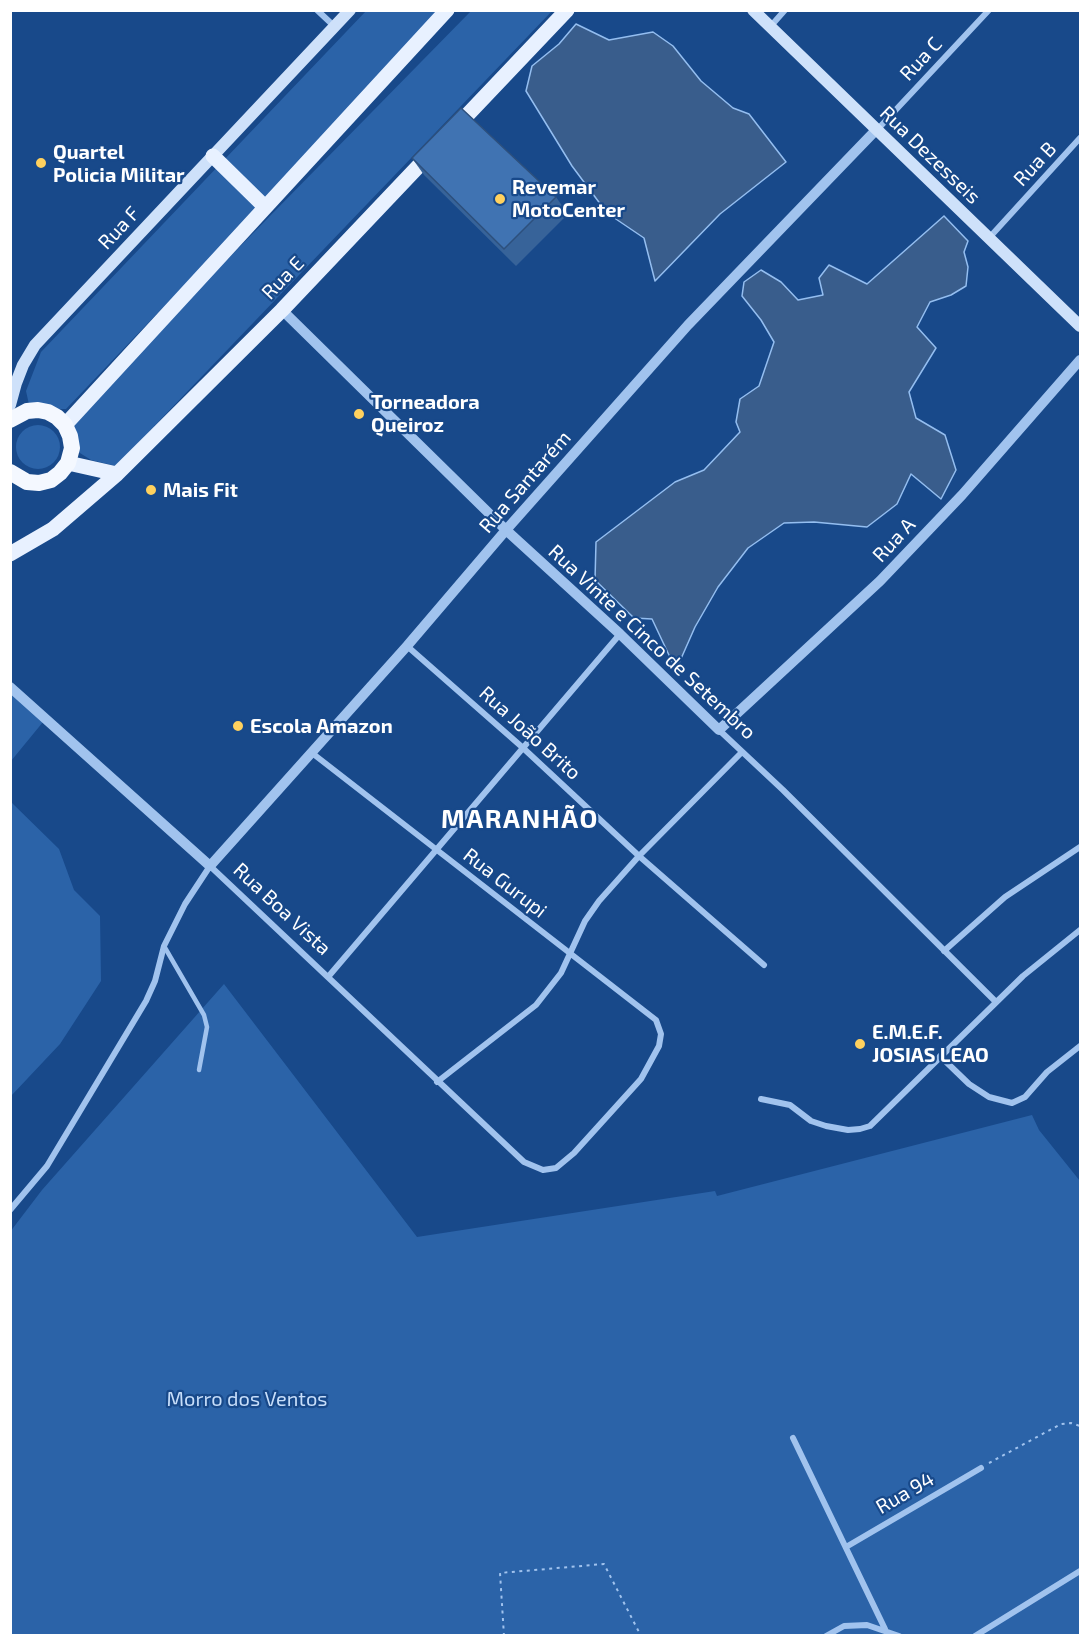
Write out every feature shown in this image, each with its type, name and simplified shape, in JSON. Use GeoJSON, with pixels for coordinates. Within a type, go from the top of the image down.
{"type":"FeatureCollection","features":[{"type":"Feature","properties":{"kind":"highway"},"geometry":{"type":"LineString","coordinates":[[10,420],[27,411],[38,410],[57,417],[65,425],[72,448],[68,463],[51,480],[39,483],[12,477]]}},
{"type":"Feature","properties":{"kind":"main road","name":"Rua F"},"geometry":{"type":"LineString","coordinates":[[10,405],[23,365],[35,345],[350,10]]}},
{"type":"Feature","properties":{"kind":"main road"},"geometry":{"type":"LineString","coordinates":[[65,425],[447,10]]}},
{"type":"Feature","properties":{"kind":"main road","name":"Rua E"},"geometry":{"type":"LineString","coordinates":[[10,554],[54,529],[117,474],[282,310],[567,10]]}},
{"type":"Feature","properties":{"kind":"main road","name":"Rua Dezesseis"},"geometry":{"type":"LineString","coordinates":[[753,10],[1080,326]]}},
{"type":"Feature","properties":{"kind":"main road"},"geometry":{"type":"LineString","coordinates":[[213,156],[265,207]]}},
{"type":"Feature","properties":{"kind":"main road"},"geometry":{"type":"LineString","coordinates":[[68,463],[117,474]]}},
{"type":"Feature","properties":{"kind":"street"},"geometry":{"type":"LineString","coordinates":[[317,10],[335,27]]}},
{"type":"Feature","properties":{"kind":"street"},"geometry":{"type":"LineString","coordinates":[[770,27],[785,10]]}},
{"type":"Feature","properties":{"kind":"street","name":"Rua C"},"geometry":{"type":"LineString","coordinates":[[876,130],[990,10]]}},
{"type":"Feature","properties":{"kind":"street","name":"Rua Santarém"},"geometry":{"type":"LineString","coordinates":[[210,866],[407,646],[506,530],[688,325],[876,130]]}},
{"type":"Feature","properties":{"kind":"street","name":"Rua B"},"geometry":{"type":"LineString","coordinates":[[989,238],[1080,138]]}},
{"type":"Feature","properties":{"kind":"street","name":"Rua Vinte e Cinco de Setembro"},"geometry":{"type":"LineString","coordinates":[[282,310],[506,530],[620,633],[783,790],[996,1002]]}},
{"type":"Feature","properties":{"kind":"street","name":"Rua A"},"geometry":{"type":"LineString","coordinates":[[719,730],[880,581],[962,495],[1080,360]]}},
{"type":"Feature","properties":{"kind":"street"},"geometry":{"type":"LineString","coordinates":[[328,977],[620,633]]}},
{"type":"Feature","properties":{"kind":"street","name":"Rua João Brito"},"geometry":{"type":"LineString","coordinates":[[407,646],[522,747],[639,856],[764,965]]}},
{"type":"Feature","properties":{"kind":"street","name":"Rua Boa Vista"},"geometry":{"type":"LineString","coordinates":[[10,687],[210,866],[524,1162]]}},
{"type":"Feature","properties":{"kind":"street"},"geometry":{"type":"LineString","coordinates":[[437,1082],[536,1005],[561,973],[585,921],[599,901],[639,856],[742,752]]}},
{"type":"Feature","properties":{"kind":"street","name":"Rua Gurupi"},"geometry":{"type":"LineString","coordinates":[[312,753],[651,1015],[659,1025],[661,1034],[659,1046],[641,1079],[574,1154],[556,1168],[543,1170],[524,1162]]}},
{"type":"Feature","properties":{"kind":"street"},"geometry":{"type":"LineString","coordinates":[[945,951],[1005,897],[1080,847]]}},
{"type":"Feature","properties":{"kind":"street"},"geometry":{"type":"LineString","coordinates":[[10,1210],[46,1166],[146,1001],[155,981],[164,946],[185,904],[210,866]]}},
{"type":"Feature","properties":{"kind":"street"},"geometry":{"type":"LineString","coordinates":[[760,1099],[790,1105],[811,1121],[848,1130],[870,1126],[1023,976],[1080,930]]}},
{"type":"Feature","properties":{"kind":"street"},"geometry":{"type":"LineString","coordinates":[[940,1056],[969,1084],[989,1097],[1012,1103],[1025,1097],[1047,1072],[1080,1046]]}},
{"type":"Feature","properties":{"kind":"street"},"geometry":{"type":"LineString","coordinates":[[793,1438],[885,1629]]}},
{"type":"Feature","properties":{"kind":"street","name":"Rua 94"},"geometry":{"type":"LineString","coordinates":[[846,1547],[981,1468]]}},
{"type":"Feature","properties":{"kind":"street"},"geometry":{"type":"LineString","coordinates":[[975,1635],[1080,1570]]}},
{"type":"Feature","properties":{"kind":"street"},"geometry":{"type":"LineString","coordinates":[[826,1635],[844,1626],[867,1625],[899,1635]]}},
{"type":"Feature","properties":{"kind":"lane"},"geometry":{"type":"LineString","coordinates":[[164,946],[204,1015],[207,1027],[199,1070]]}},
{"type":"Feature","properties":{"kind":"path"},"geometry":{"type":"LineString","coordinates":[[981,1468],[1061,1424],[1071,1423],[1080,1426]]}},
{"type":"Feature","properties":{"kind":"path"},"geometry":{"type":"LineString","coordinates":[[504,1635],[500,1573],[604,1564],[641,1635]]}},
{"type":"Feature","properties":{"kind":"green space"},"geometry":{"type":"Polygon","coordinates":[[[366,11],[446,11],[66,409],[30,409],[26,391],[41,352],[366,11]]]}},
{"type":"Feature","properties":{"kind":"green space"},"geometry":{"type":"Polygon","coordinates":[[[471,11],[552,11],[116,466],[91,460],[72,448],[65,425],[471,11]]]}},
{"type":"Feature","properties":{"kind":"green space"},"geometry":{"type":"Polygon","coordinates":[[[38,425],[47,426],[54,431],[59,438],[59,456],[54,463],[47,468],[38,469],[29,468],[22,463],[17,456],[16,447],[17,438],[22,431],[29,426],[38,425]]]}},
{"type":"Feature","properties":{"kind":"green space"},"geometry":{"type":"Polygon","coordinates":[[[11,694],[43,722],[11,761],[11,694]]]}},
{"type":"Feature","properties":{"kind":"green space"},"geometry":{"type":"Polygon","coordinates":[[[10,801],[59,849],[74,890],[100,916],[101,981],[60,1044],[11,1096],[10,801]]]}},
{"type":"Feature","properties":{"kind":"green space","name":"Morro dos Ventos"},"geometry":{"type":"Polygon","coordinates":[[[224,984],[417,1237],[715,1191],[717,1196],[1032,1115],[1039,1130],[1080,1181],[1080,1635],[11,1635],[10,1232],[42,1190],[224,984]]]}},
{"type":"Feature","properties":{"kind":"shaded area"},"geometry":{"type":"Polygon","coordinates":[[[576,24],[609,40],[653,32],[673,46],[701,81],[733,108],[749,114],[786,162],[720,214],[655,281],[644,238],[607,213],[572,166],[526,91],[532,66],[559,44],[576,24]]]}},
{"type":"Feature","properties":{"kind":"shaded area"},"geometry":{"type":"Polygon","coordinates":[[[944,216],[968,241],[964,252],[968,267],[966,286],[951,295],[930,302],[917,327],[936,348],[909,392],[916,418],[945,435],[956,470],[941,499],[911,474],[897,504],[867,527],[814,522],[784,523],[748,548],[718,587],[695,627],[676,670],[652,619],[634,618],[595,580],[596,542],[675,482],[704,470],[740,432],[736,422],[740,399],[759,386],[774,342],[761,320],[742,296],[744,282],[761,270],[781,282],[798,300],[823,295],[819,278],[829,265],[867,284],[944,216]]]}},
{"type":"Feature","properties":{"kind":"building","name":"Revemar MotoCenter"},"geometry":{"type":"Polygon","coordinates":[[[461,108],[556,197],[504,249],[412,158],[461,108]]]}},
{"type":"Feature","properties":{"kind":"place","name":"Quartel Policia Militar"},"geometry":{"type":"Point","coordinates":[41,163]}},
{"type":"Feature","properties":{"kind":"place","name":"Revemar MotoCenter"},"geometry":{"type":"Point","coordinates":[500,199]}},
{"type":"Feature","properties":{"kind":"place","name":"Torneadora Queiroz"},"geometry":{"type":"Point","coordinates":[359,414]}},
{"type":"Feature","properties":{"kind":"place","name":"Mais Fit"},"geometry":{"type":"Point","coordinates":[151,490]}},
{"type":"Feature","properties":{"kind":"place","name":"Escola Amazon"},"geometry":{"type":"Point","coordinates":[238,726]}},
{"type":"Feature","properties":{"kind":"place","name":"E.M.E.F. JOSIAS LEAO"},"geometry":{"type":"Point","coordinates":[860,1044]}},
{"type":"Feature","properties":{"kind":"district","name":"MARANHÃO"},"geometry":{"type":"Point","coordinates":[520,819]}}]}
